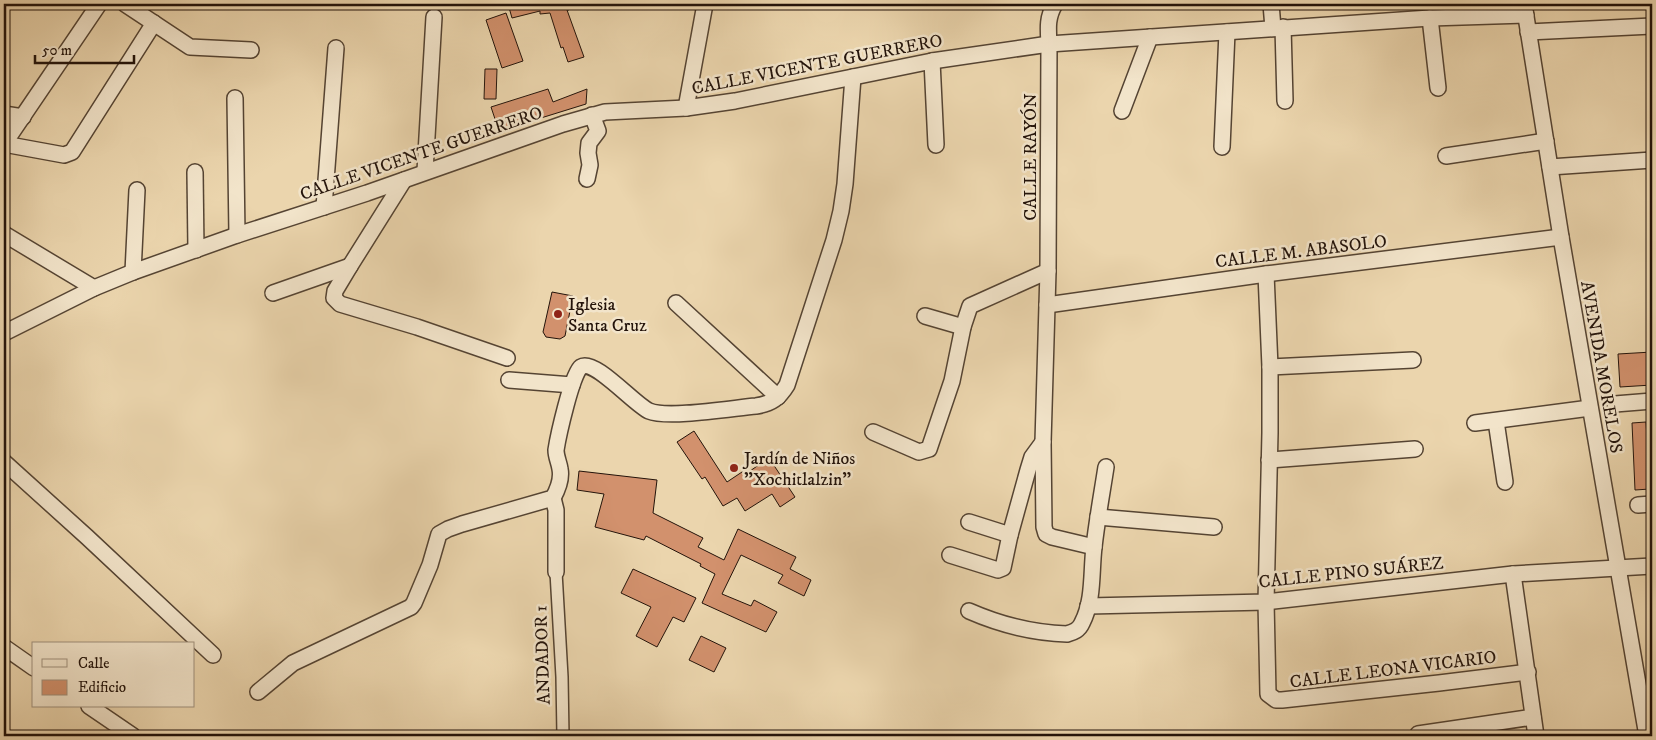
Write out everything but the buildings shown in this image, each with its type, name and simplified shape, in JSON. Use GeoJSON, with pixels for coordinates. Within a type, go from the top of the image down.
{"type":"FeatureCollection","features":[{"type":"Feature","properties":{"kind":"street"},"geometry":{"type":"LineString","coordinates":[[99,4],[4,144],[64,155],[70,154],[75,150],[154,23]]}},
{"type":"Feature","properties":{"kind":"street"},"geometry":{"type":"LineString","coordinates":[[124,4],[190,48],[250,50]]}},
{"type":"Feature","properties":{"kind":"street"},"geometry":{"type":"LineString","coordinates":[[686,108],[705,4]]}},
{"type":"Feature","properties":{"kind":"street","name":"CALLE RAYÓN"},"geometry":{"type":"LineString","coordinates":[[1055,4],[1049,13],[1048,22],[1048,271],[1043,442],[1044,527],[1045,532],[1052,538],[1094,547]]}},
{"type":"Feature","properties":{"kind":"street"},"geometry":{"type":"LineString","coordinates":[[1271,4],[1278,28],[1285,101]]}},
{"type":"Feature","properties":{"kind":"street","name":"CALLE VICENTE GUERRERO"},"geometry":{"type":"LineString","coordinates":[[4,333],[94,288],[133,272],[236,235],[605,112],[686,108],[743,100],[932,62],[1049,44],[1525,10]]}},
{"type":"Feature","properties":{"kind":"street","name":"AVENIDA MORELOS"},"geometry":{"type":"LineString","coordinates":[[1525,10],[1561,237],[1647,736]]}},
{"type":"Feature","properties":{"kind":"street"},"geometry":{"type":"LineString","coordinates":[[425,171],[434,17]]}},
{"type":"Feature","properties":{"kind":"street"},"geometry":{"type":"LineString","coordinates":[[1430,18],[1438,88]]}},
{"type":"Feature","properties":{"kind":"street"},"geometry":{"type":"LineString","coordinates":[[1528,32],[1652,26]]}},
{"type":"Feature","properties":{"kind":"street"},"geometry":{"type":"LineString","coordinates":[[1222,147],[1227,32]]}},
{"type":"Feature","properties":{"kind":"street"},"geometry":{"type":"LineString","coordinates":[[1122,111],[1150,37]]}},
{"type":"Feature","properties":{"kind":"street"},"geometry":{"type":"LineString","coordinates":[[324,207],[336,48]]}},
{"type":"Feature","properties":{"kind":"street"},"geometry":{"type":"LineString","coordinates":[[932,62],[936,145]]}},
{"type":"Feature","properties":{"kind":"street"},"geometry":{"type":"LineString","coordinates":[[556,572],[556,510],[553,498],[561,476],[556,452],[576,371],[584,365],[589,366],[627,393],[640,405],[653,412],[678,414],[756,406],[772,402],[787,384],[842,211],[853,77]]}},
{"type":"Feature","properties":{"kind":"street"},"geometry":{"type":"LineString","coordinates":[[235,98],[236,235]]}},
{"type":"Feature","properties":{"kind":"street"},"geometry":{"type":"LineString","coordinates":[[4,114],[22,117]]}},
{"type":"Feature","properties":{"kind":"street"},"geometry":{"type":"LineString","coordinates":[[587,179],[590,164],[589,142],[598,131],[592,115]]}},
{"type":"Feature","properties":{"kind":"street"},"geometry":{"type":"LineString","coordinates":[[1446,156],[1546,141]]}},
{"type":"Feature","properties":{"kind":"street"},"geometry":{"type":"LineString","coordinates":[[1550,167],[1652,160]]}},
{"type":"Feature","properties":{"kind":"street"},"geometry":{"type":"LineString","coordinates":[[195,172],[196,250]]}},
{"type":"Feature","properties":{"kind":"street"},"geometry":{"type":"LineString","coordinates":[[404,180],[350,266],[334,298],[340,304],[417,327],[507,358]]}},
{"type":"Feature","properties":{"kind":"street"},"geometry":{"type":"LineString","coordinates":[[133,272],[137,190]]}},
{"type":"Feature","properties":{"kind":"street"},"geometry":{"type":"LineString","coordinates":[[4,234],[94,288]]}},
{"type":"Feature","properties":{"kind":"street","name":"CALLE M. ABASOLO"},"geometry":{"type":"LineString","coordinates":[[1047,304],[1561,237]]}},
{"type":"Feature","properties":{"kind":"street"},"geometry":{"type":"LineString","coordinates":[[273,293],[350,266]]}},
{"type":"Feature","properties":{"kind":"street"},"geometry":{"type":"LineString","coordinates":[[873,432],[919,452],[929,449],[952,380],[970,306],[1048,271]]}},
{"type":"Feature","properties":{"kind":"street"},"geometry":{"type":"LineString","coordinates":[[1266,274],[1270,367],[1266,602]]}},
{"type":"Feature","properties":{"kind":"street"},"geometry":{"type":"LineString","coordinates":[[676,303],[778,397]]}},
{"type":"Feature","properties":{"kind":"street"},"geometry":{"type":"LineString","coordinates":[[925,316],[964,327]]}},
{"type":"Feature","properties":{"kind":"street"},"geometry":{"type":"LineString","coordinates":[[1270,367],[1413,360]]}},
{"type":"Feature","properties":{"kind":"street"},"geometry":{"type":"LineString","coordinates":[[509,380],[572,385]]}},
{"type":"Feature","properties":{"kind":"street"},"geometry":{"type":"LineString","coordinates":[[1615,404],[1652,401]]}},
{"type":"Feature","properties":{"kind":"street"},"geometry":{"type":"LineString","coordinates":[[1475,423],[1590,408]]}},
{"type":"Feature","properties":{"kind":"street"},"geometry":{"type":"LineString","coordinates":[[1496,421],[1505,482]]}},
{"type":"Feature","properties":{"kind":"street","name":"CALLE RAYÓN"},"geometry":{"type":"LineString","coordinates":[[950,555],[1000,570],[1004,567],[1010,535],[1032,457],[1043,442]]}},
{"type":"Feature","properties":{"kind":"street"},"geometry":{"type":"LineString","coordinates":[[1269,460],[1416,449]]}},
{"type":"Feature","properties":{"kind":"street"},"geometry":{"type":"LineString","coordinates":[[4,462],[213,655]]}},
{"type":"Feature","properties":{"kind":"street"},"geometry":{"type":"LineString","coordinates":[[969,611],[991,620],[1034,632],[1067,634],[1079,628],[1088,606],[1091,591],[1094,547],[1106,467]]}},
{"type":"Feature","properties":{"kind":"street"},"geometry":{"type":"LineString","coordinates":[[258,692],[293,663],[411,607],[422,586],[442,531],[553,498]]}},
{"type":"Feature","properties":{"kind":"street"},"geometry":{"type":"LineString","coordinates":[[1098,518],[1214,527]]}},
{"type":"Feature","properties":{"kind":"street"},"geometry":{"type":"LineString","coordinates":[[969,522],[1010,535]]}},
{"type":"Feature","properties":{"kind":"street","name":"CALLE PINO SUÁREZ"},"geometry":{"type":"LineString","coordinates":[[1088,606],[1266,602],[1513,574],[1652,566]]}},
{"type":"Feature","properties":{"kind":"street","name":"ANDADOR 1"},"geometry":{"type":"LineString","coordinates":[[556,572],[562,677],[563,736]]}},
{"type":"Feature","properties":{"kind":"street"},"geometry":{"type":"LineString","coordinates":[[1513,574],[1536,736]]}},
{"type":"Feature","properties":{"kind":"street","name":"CALLE LEONA VICARIO"},"geometry":{"type":"LineString","coordinates":[[1266,602],[1268,694],[1276,700],[1439,684],[1528,672]]}},
{"type":"Feature","properties":{"kind":"street"},"geometry":{"type":"LineString","coordinates":[[4,647],[32,667]]}},
{"type":"Feature","properties":{"kind":"street"},"geometry":{"type":"LineString","coordinates":[[92,708],[133,736]]}},
{"type":"Feature","properties":{"kind":"street"},"geometry":{"type":"LineString","coordinates":[[1418,734],[1533,717]]}},
{"type":"Feature","properties":{"kind":"place","name":"Iglesia Santa Cruz"},"geometry":{"type":"Point","coordinates":[558,314]}},
{"type":"Feature","properties":{"kind":"place","name":"Jardín de Niños \"Xochitlalzin\""},"geometry":{"type":"Point","coordinates":[734,468]}}]}
